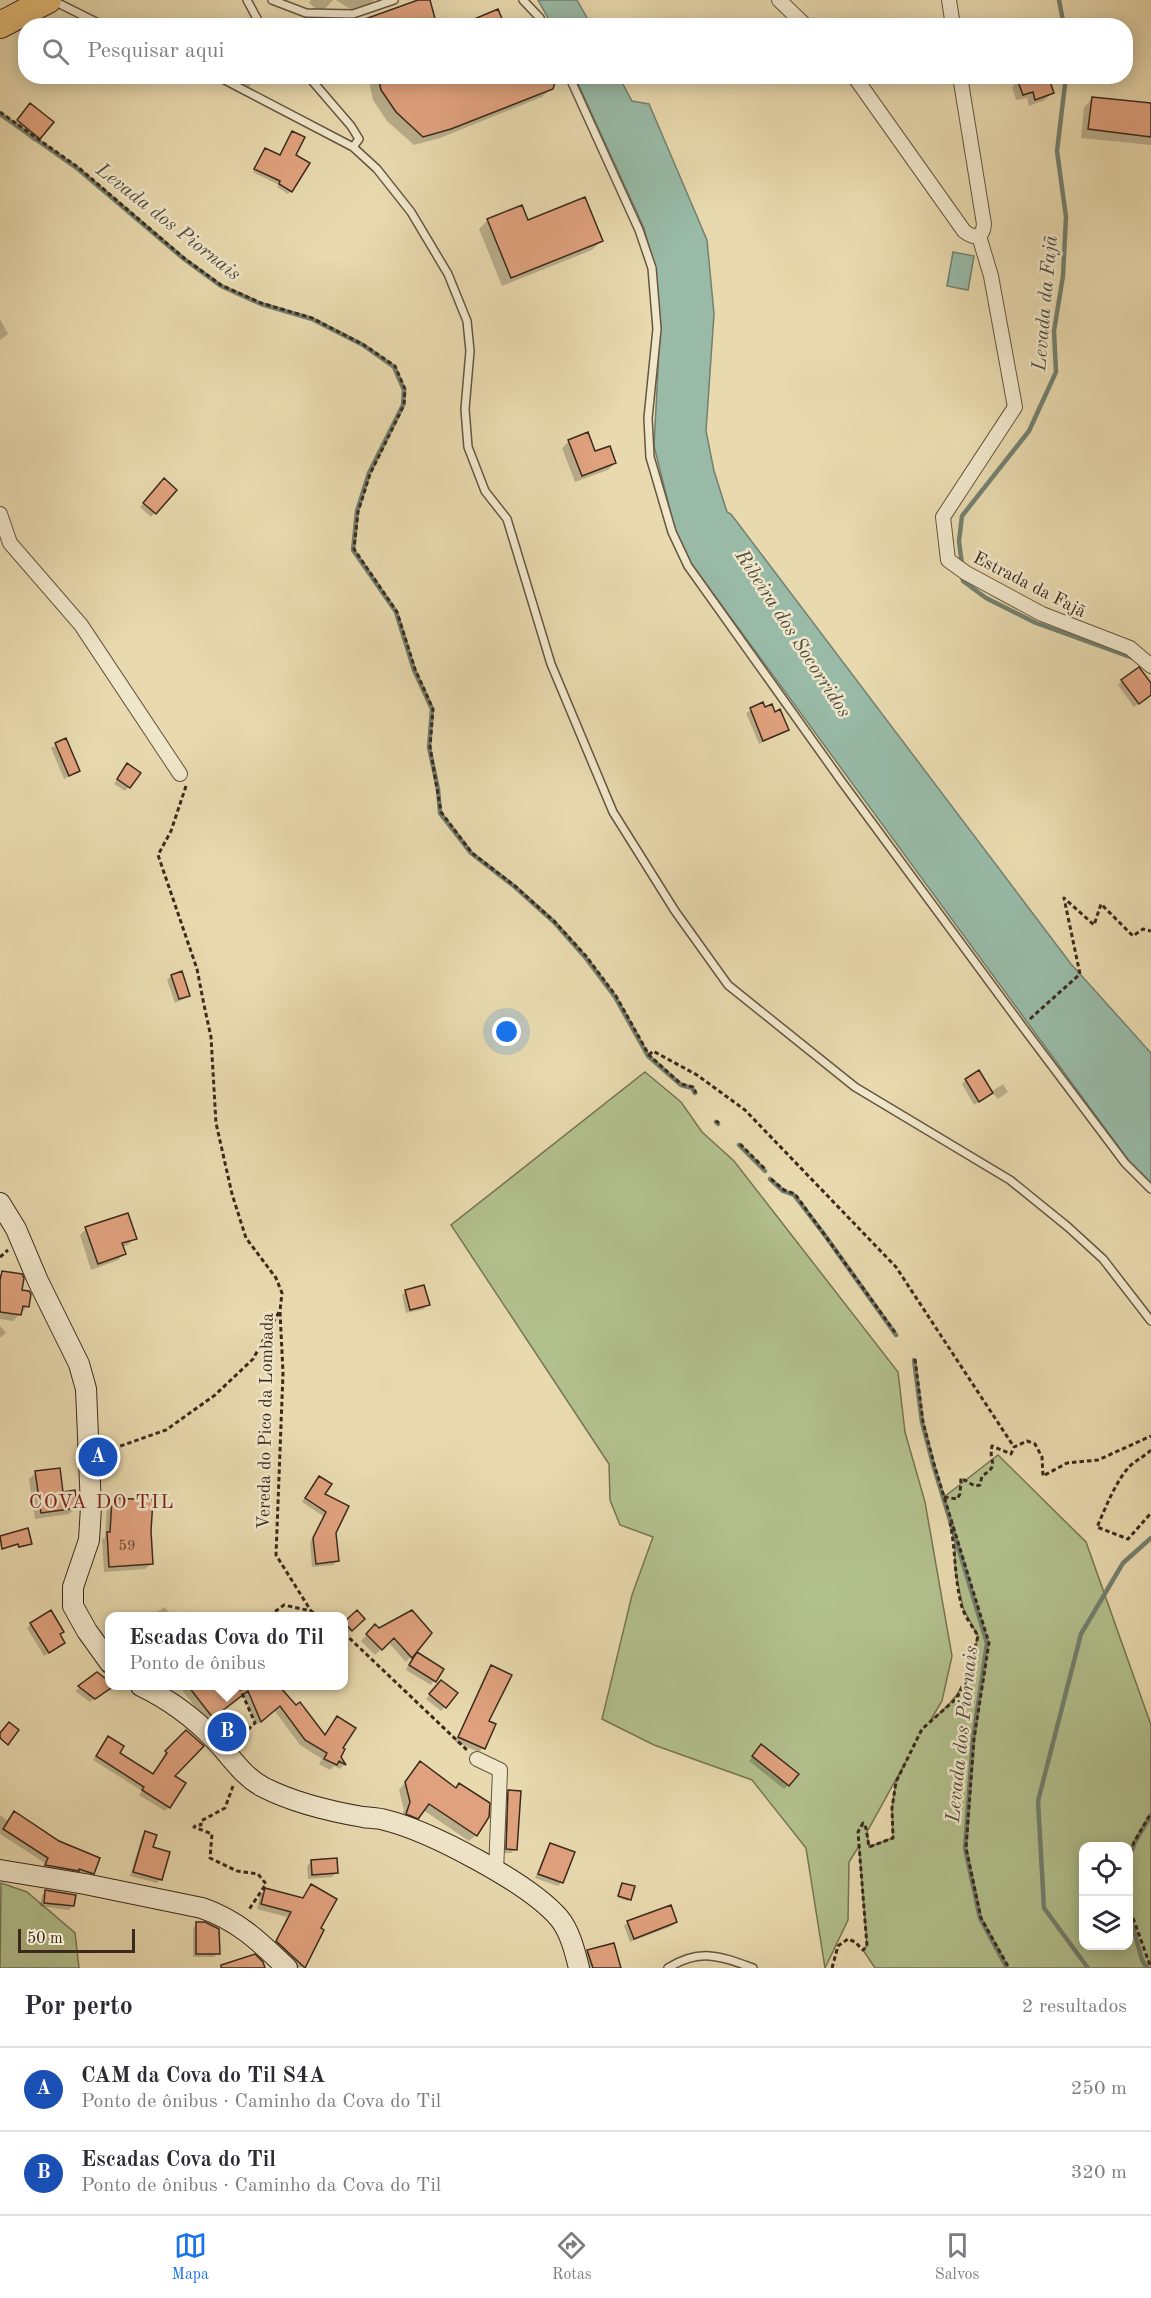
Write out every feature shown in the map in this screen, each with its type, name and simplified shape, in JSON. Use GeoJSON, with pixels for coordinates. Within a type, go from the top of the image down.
{"type":"FeatureCollection","features":[{"type":"Feature","properties":{"kind":"highway"},"geometry":{"type":"LineString","coordinates":[[0,25],[50,0]]}},
{"type":"Feature","properties":{"kind":"street"},"geometry":{"type":"LineString","coordinates":[[779,0],[798,18]]}},
{"type":"Feature","properties":{"kind":"street"},"geometry":{"type":"LineString","coordinates":[[949,0],[952,18]]}},
{"type":"Feature","properties":{"kind":"street"},"geometry":{"type":"LineString","coordinates":[[860,84],[964,231],[969,235],[979,236],[984,231],[984,225],[961,84]]}},
{"type":"Feature","properties":{"kind":"street","name":"Estrada da Fajã"},"geometry":{"type":"LineString","coordinates":[[979,236],[991,276],[1015,407],[943,517],[948,560],[966,573],[1042,614],[1130,648],[1151,666]]}},
{"type":"Feature","properties":{"kind":"street"},"geometry":{"type":"LineString","coordinates":[[0,514],[10,543],[81,625],[180,774]]}},
{"type":"Feature","properties":{"kind":"street"},"geometry":{"type":"LineString","coordinates":[[0,1203],[16,1229],[79,1364],[86,1389],[91,1507],[88,1540],[73,1587],[73,1606],[105,1656]]}},
{"type":"Feature","properties":{"kind":"street"},"geometry":{"type":"LineString","coordinates":[[149,1690],[162,1696],[195,1721],[242,1772],[260,1786],[297,1802],[386,1820],[432,1837],[531,1893],[559,1918],[567,1931],[579,1968]]}},
{"type":"Feature","properties":{"kind":"street"},"geometry":{"type":"LineString","coordinates":[[477,1759],[500,1770],[496,1872]]}},
{"type":"Feature","properties":{"kind":"street"},"geometry":{"type":"LineString","coordinates":[[0,1870],[76,1882],[202,1908],[220,1914],[236,1922],[287,1968]]}},
{"type":"Feature","properties":{"kind":"lane"},"geometry":{"type":"LineString","coordinates":[[50,0],[87,18]]}},
{"type":"Feature","properties":{"kind":"lane"},"geometry":{"type":"LineString","coordinates":[[247,0],[257,18]]}},
{"type":"Feature","properties":{"kind":"lane"},"geometry":{"type":"LineString","coordinates":[[272,0],[306,13],[353,14],[394,0]]}},
{"type":"Feature","properties":{"kind":"lane"},"geometry":{"type":"LineString","coordinates":[[524,0],[540,18]]}},
{"type":"Feature","properties":{"kind":"lane"},"geometry":{"type":"LineString","coordinates":[[231,84],[353,147],[377,169],[411,212],[448,274],[467,321],[470,351],[465,409],[468,447],[485,491],[507,519],[550,663],[613,812],[675,911],[728,985],[855,1087],[1019,1186],[1103,1259],[1151,1321]]}},
{"type":"Feature","properties":{"kind":"lane"},"geometry":{"type":"LineString","coordinates":[[315,84],[351,126],[359,139],[353,147]]}},
{"type":"Feature","properties":{"kind":"lane"},"geometry":{"type":"LineString","coordinates":[[573,84],[639,230],[652,268],[657,329],[648,418],[650,458],[672,532],[688,566],[842,782],[1022,1026],[1125,1163],[1151,1189]]}},
{"type":"Feature","properties":{"kind":"lane"},"geometry":{"type":"LineString","coordinates":[[668,1968],[700,1955],[724,1958],[753,1968]]}},
{"type":"Feature","properties":{"kind":"path"},"geometry":{"type":"LineString","coordinates":[[0,112],[79,168],[184,258],[221,285],[261,303],[312,318],[364,345],[394,366],[405,389],[404,405],[370,474],[358,512],[354,549],[397,612],[415,669],[433,709],[430,747],[441,812],[472,853],[515,886],[554,921],[586,956],[616,996],[649,1055],[681,1084],[693,1087],[696,1093]]}},
{"type":"Feature","properties":{"kind":"path","name":"Vereda do Pico da Lombada"},"geometry":{"type":"LineString","coordinates":[[180,774],[187,788],[171,831],[158,855],[197,969],[211,1037],[216,1123],[232,1194],[246,1238],[276,1278],[282,1293],[280,1311],[283,1373],[276,1556],[311,1611]]}},
{"type":"Feature","properties":{"kind":"path"},"geometry":{"type":"LineString","coordinates":[[1022,1026],[1080,974],[1064,898],[1094,925],[1101,904],[1133,936],[1143,929],[1151,931]]}},
{"type":"Feature","properties":{"kind":"path"},"geometry":{"type":"LineString","coordinates":[[649,1055],[653,1051],[697,1075],[745,1110],[896,1267],[1014,1447]]}},
{"type":"Feature","properties":{"kind":"path"},"geometry":{"type":"LineString","coordinates":[[740,1144],[765,1168]]}},
{"type":"Feature","properties":{"kind":"path"},"geometry":{"type":"LineString","coordinates":[[771,1179],[784,1190],[795,1194],[897,1335]]}},
{"type":"Feature","properties":{"kind":"path"},"geometry":{"type":"LineString","coordinates":[[90,1457],[166,1430],[214,1395],[253,1359],[280,1311]]}},
{"type":"Feature","properties":{"kind":"path"},"geometry":{"type":"LineString","coordinates":[[915,1359],[923,1422],[989,1643],[974,1739],[966,1848],[981,1918],[1009,1968]]}},
{"type":"Feature","properties":{"kind":"path"},"geometry":{"type":"LineString","coordinates":[[944,1497],[957,1499],[962,1478],[975,1486],[980,1485],[982,1476],[992,1470],[994,1465],[990,1452],[992,1446],[1011,1454],[1014,1447],[1027,1441],[1035,1444],[1042,1457],[1043,1476],[1067,1463],[1098,1460],[1151,1436]]}},
{"type":"Feature","properties":{"kind":"path"},"geometry":{"type":"LineString","coordinates":[[1151,1450],[1130,1466],[1121,1478],[1106,1503],[1097,1527],[1128,1539],[1151,1513]]}},
{"type":"Feature","properties":{"kind":"path"},"geometry":{"type":"LineString","coordinates":[[832,1968],[838,1946],[848,1939],[863,1950],[867,1946],[858,1832],[862,1823],[866,1828],[869,1847],[893,1838],[892,1808],[896,1782],[922,1728],[957,1698],[969,1671],[978,1636],[963,1608],[955,1569],[955,1543],[944,1497]]}},
{"type":"Feature","properties":{"kind":"path"},"geometry":{"type":"LineString","coordinates":[[275,1612],[284,1605],[311,1611]]}},
{"type":"Feature","properties":{"kind":"path"},"geometry":{"type":"LineString","coordinates":[[348,1637],[477,1759]]}},
{"type":"Feature","properties":{"kind":"path"},"geometry":{"type":"LineString","coordinates":[[225,1751],[255,1723],[241,1690]]}},
{"type":"Feature","properties":{"kind":"path"},"geometry":{"type":"LineString","coordinates":[[220,1914],[233,1917],[247,1913],[266,1884],[258,1874],[237,1870],[210,1858],[212,1834],[194,1827],[201,1825],[201,1821],[225,1808],[233,1785],[242,1772]]}},
{"type":"Feature","properties":{"kind":"path"},"geometry":{"type":"LineString","coordinates":[[1133,1845],[1151,1813]]}},
{"type":"Feature","properties":{"kind":"path"},"geometry":{"type":"LineString","coordinates":[[1133,1918],[1151,1968]]}},
{"type":"Feature","properties":{"kind":"green space"},"geometry":{"type":"Polygon","coordinates":[[[645,1072],[681,1102],[702,1132],[734,1161],[898,1372],[905,1432],[925,1502],[952,1656],[942,1701],[930,1721],[942,1712],[958,1693],[968,1674],[978,1636],[963,1608],[955,1569],[955,1543],[944,1497],[998,1455],[1086,1542],[1151,1725],[1151,1968],[875,1968],[863,1950],[867,1946],[859,1846],[849,1862],[848,1920],[825,1968],[806,1848],[752,1780],[654,1745],[602,1719],[632,1595],[653,1537],[620,1525],[610,1500],[609,1464],[451,1225],[645,1072]],[[906,1761],[867,1832],[869,1847],[893,1838],[892,1808],[896,1782],[906,1761]]]}},
{"type":"Feature","properties":{"kind":"green space"},"geometry":{"type":"Polygon","coordinates":[[[1,1883],[27,1892],[75,1933],[79,1968],[0,1968],[1,1883]]]}},
{"type":"Feature","properties":{"kind":"water"},"geometry":{"type":"Polygon","coordinates":[[[538,0],[577,0],[587,18],[548,18],[538,0]]]}},
{"type":"Feature","properties":{"kind":"water","name":"Ribeira dos Socorridos"},"geometry":{"type":"Polygon","coordinates":[[[578,84],[623,84],[632,101],[649,104],[707,240],[714,314],[706,431],[714,471],[727,512],[731,514],[1071,964],[1151,1053],[1151,1183],[1129,1161],[690,562],[675,530],[654,446],[660,331],[655,269],[644,228],[578,84]]]}},
{"type":"Feature","properties":{"kind":"water"},"geometry":{"type":"Polygon","coordinates":[[[953,252],[974,256],[968,290],[947,286],[953,252]]]}},
{"type":"Feature","properties":{"kind":"building"},"geometry":{"type":"Polygon","coordinates":[[[418,0],[430,0],[435,18],[368,18],[418,0]]]}},
{"type":"Feature","properties":{"kind":"building"},"geometry":{"type":"Polygon","coordinates":[[[498,9],[502,18],[477,18],[498,9]]]}},
{"type":"Feature","properties":{"kind":"building"},"geometry":{"type":"Polygon","coordinates":[[[380,84],[555,84],[553,89],[451,129],[423,137],[396,112],[381,90],[380,84]]]}},
{"type":"Feature","properties":{"kind":"building"},"geometry":{"type":"Polygon","coordinates":[[[1019,84],[1051,84],[1054,93],[1035,100],[1033,92],[1023,95],[1019,84]]]}},
{"type":"Feature","properties":{"kind":"building"},"geometry":{"type":"Polygon","coordinates":[[[1092,97],[1151,103],[1151,137],[1088,129],[1092,97]]]}},
{"type":"Feature","properties":{"kind":"building"},"geometry":{"type":"Polygon","coordinates":[[[30,103],[54,122],[40,139],[17,120],[30,103]]]}},
{"type":"Feature","properties":{"kind":"building"},"geometry":{"type":"Polygon","coordinates":[[[292,131],[305,137],[296,155],[310,163],[292,192],[279,184],[280,181],[254,169],[265,148],[280,155],[292,131]]]}},
{"type":"Feature","properties":{"kind":"building"},"geometry":{"type":"Polygon","coordinates":[[[585,197],[603,241],[511,278],[487,219],[522,205],[528,220],[585,197]]]}},
{"type":"Feature","properties":{"kind":"building"},"geometry":{"type":"Polygon","coordinates":[[[588,432],[595,451],[610,446],[616,463],[582,476],[568,440],[588,432]]]}},
{"type":"Feature","properties":{"kind":"building"},"geometry":{"type":"Polygon","coordinates":[[[164,478],[177,490],[156,514],[143,503],[164,478]]]}},
{"type":"Feature","properties":{"kind":"building"},"geometry":{"type":"Polygon","coordinates":[[[1139,667],[1151,683],[1151,695],[1139,704],[1121,680],[1139,667]]]}},
{"type":"Feature","properties":{"kind":"building"},"geometry":{"type":"Polygon","coordinates":[[[763,702],[765,707],[772,704],[775,712],[780,709],[789,730],[763,741],[750,708],[763,702]]]}},
{"type":"Feature","properties":{"kind":"building"},"geometry":{"type":"Polygon","coordinates":[[[66,738],[80,771],[69,776],[55,743],[66,738]]]}},
{"type":"Feature","properties":{"kind":"building"},"geometry":{"type":"Polygon","coordinates":[[[127,763],[141,773],[130,788],[117,779],[127,763]]]}},
{"type":"Feature","properties":{"kind":"building"},"geometry":{"type":"Polygon","coordinates":[[[182,971],[190,996],[179,999],[171,975],[182,971]]]}},
{"type":"Feature","properties":{"kind":"building"},"geometry":{"type":"Polygon","coordinates":[[[979,1070],[993,1093],[979,1102],[965,1079],[979,1070]]]}},
{"type":"Feature","properties":{"kind":"building"},"geometry":{"type":"Polygon","coordinates":[[[128,1213],[137,1239],[122,1243],[126,1254],[98,1264],[85,1227],[128,1213]]]}},
{"type":"Feature","properties":{"kind":"building"},"geometry":{"type":"Polygon","coordinates":[[[2,1271],[22,1274],[24,1278],[22,1290],[29,1291],[31,1294],[29,1307],[23,1306],[21,1315],[0,1312],[2,1271]]]}},
{"type":"Feature","properties":{"kind":"building"},"geometry":{"type":"Polygon","coordinates":[[[424,1285],[430,1305],[410,1310],[405,1290],[424,1285]]]}},
{"type":"Feature","properties":{"kind":"building"},"geometry":{"type":"Polygon","coordinates":[[[60,1468],[63,1492],[75,1490],[77,1508],[41,1513],[35,1471],[60,1468]]]}},
{"type":"Feature","properties":{"kind":"building"},"geometry":{"type":"Polygon","coordinates":[[[319,1476],[332,1484],[325,1494],[349,1506],[336,1533],[339,1561],[316,1564],[313,1538],[326,1512],[305,1498],[319,1476]]]}},
{"type":"Feature","properties":{"kind":"building"},"geometry":{"type":"Polygon","coordinates":[[[112,1498],[153,1500],[151,1531],[153,1564],[109,1567],[107,1532],[110,1532],[112,1498]]]}},
{"type":"Feature","properties":{"kind":"building"},"geometry":{"type":"Polygon","coordinates":[[[28,1528],[32,1544],[19,1547],[18,1544],[2,1549],[0,1536],[28,1528]]]}},
{"type":"Feature","properties":{"kind":"building"},"geometry":{"type":"Polygon","coordinates":[[[51,1610],[64,1632],[60,1634],[65,1643],[49,1653],[30,1623],[51,1610]]]}},
{"type":"Feature","properties":{"kind":"building"},"geometry":{"type":"Polygon","coordinates":[[[357,1610],[365,1619],[352,1631],[348,1626],[348,1618],[357,1610]]]}},
{"type":"Feature","properties":{"kind":"building"},"geometry":{"type":"Polygon","coordinates":[[[412,1610],[432,1633],[412,1658],[394,1638],[382,1650],[366,1634],[375,1624],[379,1628],[412,1610]]]}},
{"type":"Feature","properties":{"kind":"building"},"geometry":{"type":"Polygon","coordinates":[[[417,1652],[444,1669],[436,1682],[409,1665],[417,1652]]]}},
{"type":"Feature","properties":{"kind":"building"},"geometry":{"type":"Polygon","coordinates":[[[491,1665],[512,1675],[489,1721],[496,1724],[485,1749],[458,1737],[491,1665]]]}},
{"type":"Feature","properties":{"kind":"building"},"geometry":{"type":"Polygon","coordinates":[[[97,1672],[105,1678],[105,1690],[108,1690],[95,1699],[78,1686],[97,1672]]]}},
{"type":"Feature","properties":{"kind":"building"},"geometry":{"type":"Polygon","coordinates":[[[441,1680],[458,1693],[446,1708],[429,1694],[441,1680]]]}},
{"type":"Feature","properties":{"kind":"building"},"geometry":{"type":"Polygon","coordinates":[[[191,1690],[283,1690],[296,1705],[300,1702],[325,1735],[337,1716],[356,1728],[343,1748],[345,1749],[341,1757],[346,1765],[339,1761],[337,1765],[324,1759],[327,1753],[305,1740],[280,1706],[261,1722],[248,1691],[213,1718],[191,1690]]]}},
{"type":"Feature","properties":{"kind":"building"},"geometry":{"type":"Polygon","coordinates":[[[9,1722],[19,1730],[8,1745],[0,1738],[0,1733],[9,1722]]]}},
{"type":"Feature","properties":{"kind":"building"},"geometry":{"type":"Polygon","coordinates":[[[186,1730],[204,1746],[175,1776],[186,1783],[170,1808],[142,1790],[144,1787],[96,1756],[108,1736],[124,1746],[120,1753],[153,1774],[167,1753],[165,1751],[186,1730]]]}},
{"type":"Feature","properties":{"kind":"building"},"geometry":{"type":"Polygon","coordinates":[[[761,1744],[799,1774],[789,1786],[752,1756],[761,1744]]]}},
{"type":"Feature","properties":{"kind":"building"},"geometry":{"type":"Polygon","coordinates":[[[420,1761],[456,1788],[459,1783],[490,1803],[489,1817],[477,1836],[429,1804],[418,1819],[406,1814],[410,1802],[405,1782],[420,1761]]]}},
{"type":"Feature","properties":{"kind":"building"},"geometry":{"type":"Polygon","coordinates":[[[508,1790],[521,1791],[517,1850],[506,1849],[508,1790]]]}},
{"type":"Feature","properties":{"kind":"building"},"geometry":{"type":"Polygon","coordinates":[[[14,1811],[59,1841],[100,1858],[94,1874],[79,1869],[79,1871],[45,1865],[48,1858],[3,1829],[14,1811]]]}},
{"type":"Feature","properties":{"kind":"building"},"geometry":{"type":"Polygon","coordinates":[[[145,1831],[157,1835],[153,1847],[170,1852],[162,1880],[133,1872],[145,1831]]]}},
{"type":"Feature","properties":{"kind":"building"},"geometry":{"type":"Polygon","coordinates":[[[550,1843],[575,1852],[563,1883],[538,1874],[550,1843]]]}},
{"type":"Feature","properties":{"kind":"building"},"geometry":{"type":"Polygon","coordinates":[[[337,1858],[338,1873],[312,1875],[311,1860],[337,1858]]]}},
{"type":"Feature","properties":{"kind":"building"},"geometry":{"type":"Polygon","coordinates":[[[622,1883],[635,1886],[631,1900],[618,1896],[622,1883]]]}},
{"type":"Feature","properties":{"kind":"building"},"geometry":{"type":"Polygon","coordinates":[[[311,1884],[337,1899],[321,1928],[324,1930],[305,1968],[276,1941],[291,1912],[261,1904],[265,1888],[303,1898],[311,1884]]]}},
{"type":"Feature","properties":{"kind":"building"},"geometry":{"type":"Polygon","coordinates":[[[45,1890],[76,1895],[74,1906],[44,1903],[45,1890]]]}},
{"type":"Feature","properties":{"kind":"building"},"geometry":{"type":"Polygon","coordinates":[[[671,1905],[677,1922],[634,1939],[627,1921],[671,1905]]]}},
{"type":"Feature","properties":{"kind":"building"},"geometry":{"type":"Polygon","coordinates":[[[196,1922],[205,1922],[219,1929],[220,1954],[196,1954],[196,1922]]]}},
{"type":"Feature","properties":{"kind":"building"},"geometry":{"type":"Polygon","coordinates":[[[614,1943],[621,1968],[593,1968],[587,1950],[614,1943]]]}},
{"type":"Feature","properties":{"kind":"building"},"geometry":{"type":"Polygon","coordinates":[[[255,1954],[263,1962],[265,1968],[221,1968],[221,1965],[255,1954]]]}},
{"type":"Feature","properties":{"kind":"waterway","name":"Levada da Fajã"},"geometry":{"type":"LineString","coordinates":[[1059,0],[1062,18]]}},
{"type":"Feature","properties":{"kind":"waterway","name":"Levada da Fajã"},"geometry":{"type":"LineString","coordinates":[[962,565],[959,541],[962,516],[1029,431],[1056,372],[1054,331],[1063,276],[1066,217],[1057,151],[1065,84]]}},
{"type":"Feature","properties":{"kind":"waterway","name":"Levada dos Piornais"},"geometry":{"type":"LineString","coordinates":[[0,114],[78,169],[184,259],[221,286],[261,304],[312,319],[363,345],[394,367],[404,390],[403,405],[369,473],[357,511],[353,550],[396,612],[414,670],[432,709],[429,747],[438,789],[440,813],[471,853],[515,887],[554,922],[585,957],[615,997],[648,1056],[681,1085],[692,1088],[695,1093]]}},
{"type":"Feature","properties":{"kind":"waterway","name":"Levada da Fajã"},"geometry":{"type":"LineString","coordinates":[[962,573],[963,581],[986,598],[1036,623],[1133,658]]}},
{"type":"Feature","properties":{"kind":"waterway","name":"Levada dos Piornais"},"geometry":{"type":"LineString","coordinates":[[739,1145],[765,1171]]}},
{"type":"Feature","properties":{"kind":"waterway","name":"Levada dos Piornais"},"geometry":{"type":"LineString","coordinates":[[770,1179],[783,1191],[794,1195],[896,1335]]}},
{"type":"Feature","properties":{"kind":"waterway","name":"Levada dos Piornais"},"geometry":{"type":"LineString","coordinates":[[914,1360],[922,1422],[987,1643],[973,1739],[965,1848],[980,1918],[1007,1968]]}},
{"type":"Feature","properties":{"kind":"waterway"},"geometry":{"type":"LineString","coordinates":[[1088,1968],[1044,1908],[1038,1801],[1081,1634],[1123,1563],[1151,1538]]}},
{"type":"Feature","properties":{"kind":"waterway","name":"Levada dos Piornais"},"geometry":{"type":"LineString","coordinates":[[1133,1847],[1151,1815]]}},
{"type":"Feature","properties":{"kind":"waterway","name":"Levada dos Piornais"},"geometry":{"type":"LineString","coordinates":[[1133,1927],[1142,1960],[1147,1968]]}},
{"type":"Feature","properties":{"kind":"place","name":"CAM da Cova do Til S4A"},"geometry":{"type":"Point","coordinates":[98,1457]}},
{"type":"Feature","properties":{"kind":"place","name":"Escadas Cova do Til"},"geometry":{"type":"Point","coordinates":[227,1732]}},
{"type":"Feature","properties":{"kind":"district","name":"COVA DO TIL"},"geometry":{"type":"Point","coordinates":[102,1501]}}]}
